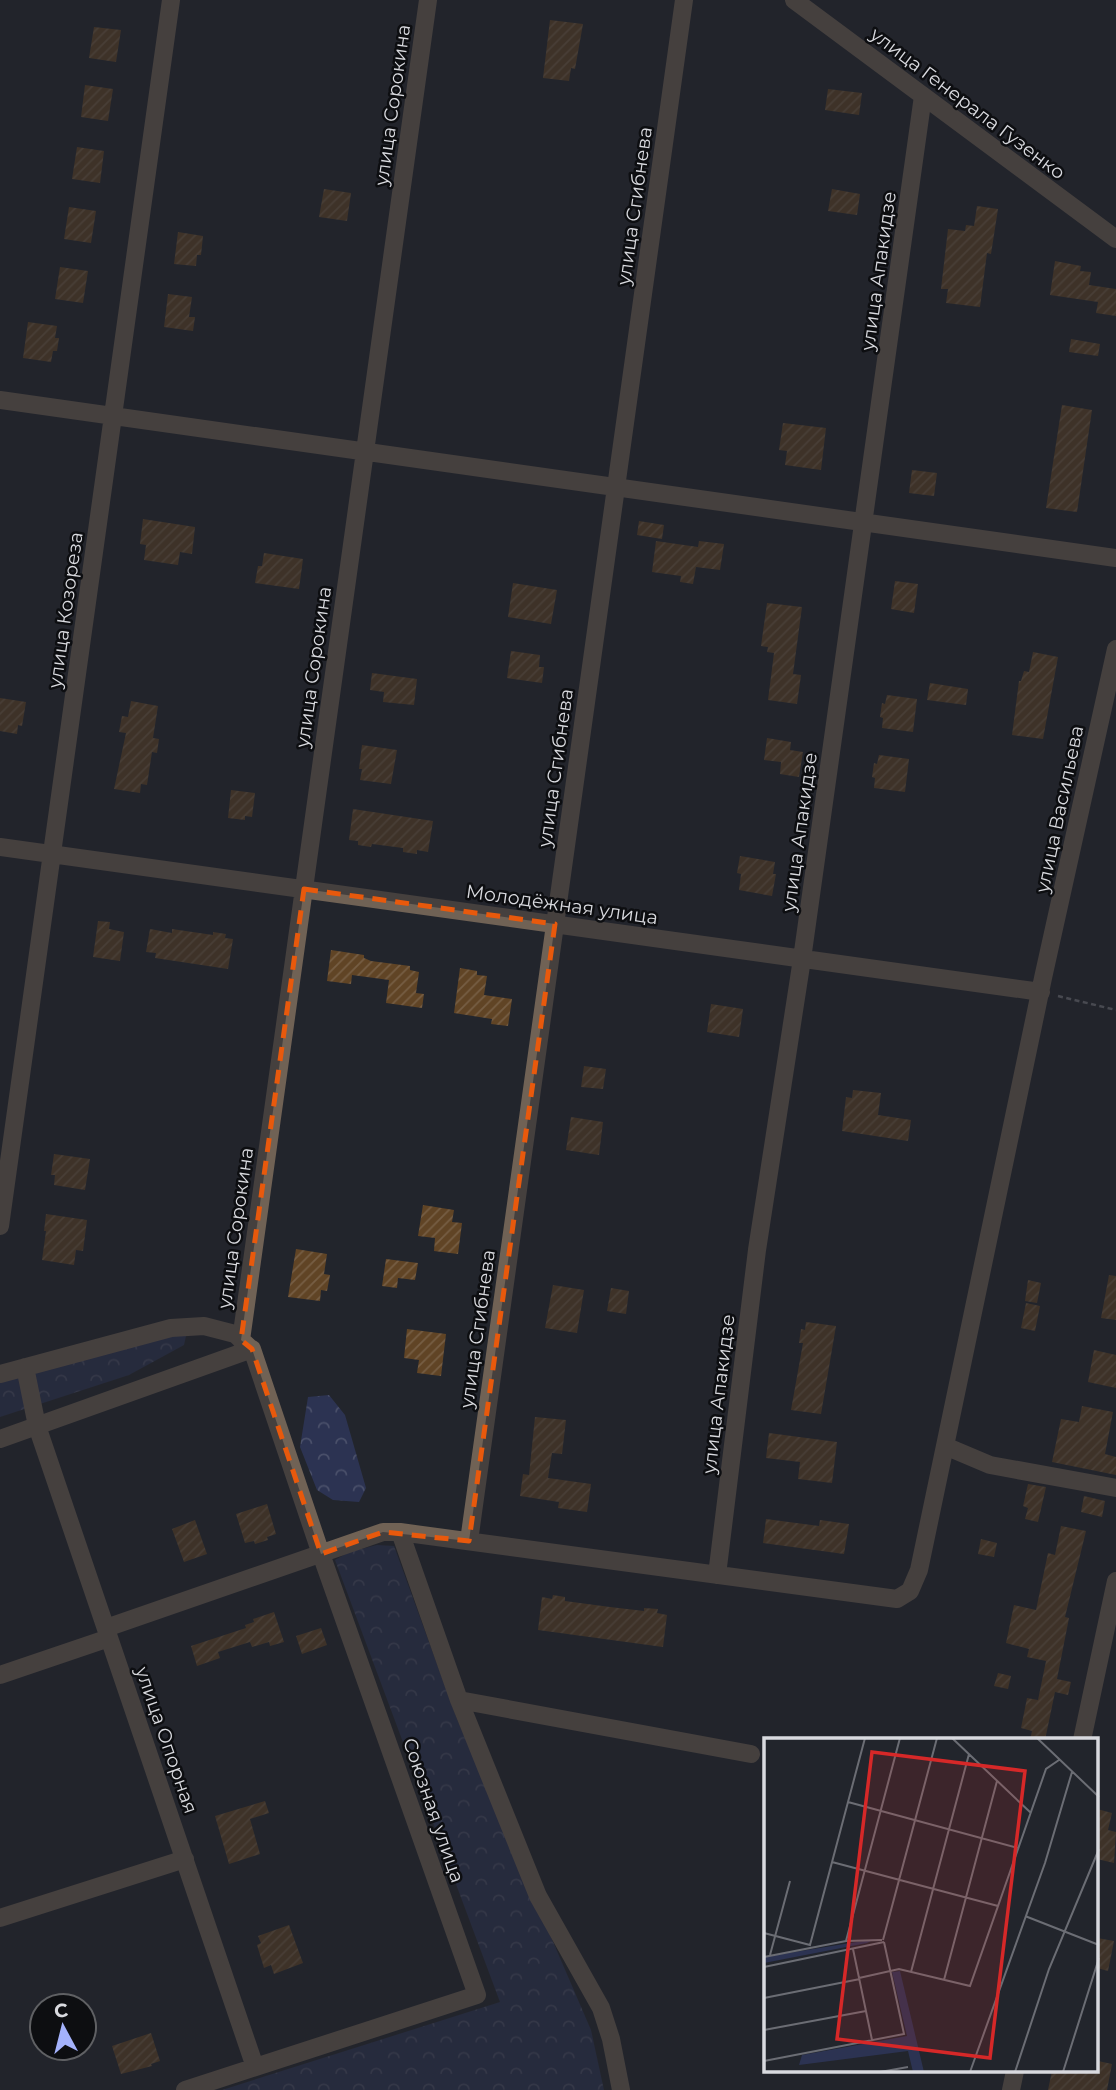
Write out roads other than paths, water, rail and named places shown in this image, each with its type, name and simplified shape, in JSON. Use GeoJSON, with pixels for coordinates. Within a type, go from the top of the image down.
{"type":"FeatureCollection","features":[{"type":"Feature","properties":{"kind":"street","name":"улица Козореза"},"geometry":{"type":"LineString","coordinates":[[0,1226],[171,0]]}},
{"type":"Feature","properties":{"kind":"street","name":"улица Сорокина"},"geometry":{"type":"LineString","coordinates":[[246,1344],[304,889],[428,0]]}},
{"type":"Feature","properties":{"kind":"street","name":"улица Сгибнева"},"geometry":{"type":"LineString","coordinates":[[469,1541],[684,0]]}},
{"type":"Feature","properties":{"kind":"street","name":"улица Генерала Гузенко"},"geometry":{"type":"LineString","coordinates":[[794,0],[1116,239]]}},
{"type":"Feature","properties":{"kind":"street","name":"улица Апакидзе"},"geometry":{"type":"LineString","coordinates":[[717,1575],[757,1250],[802,959],[923,96]]}},
{"type":"Feature","properties":{"kind":"street"},"geometry":{"type":"LineString","coordinates":[[0,400],[1116,558]]}},
{"type":"Feature","properties":{"kind":"street","name":"улица Васильева"},"geometry":{"type":"LineString","coordinates":[[0,1675],[383,1532],[400,1532],[897,1599],[910,1591],[919,1570],[1116,649]]}},
{"type":"Feature","properties":{"kind":"street","name":"Молодёжная улица"},"geometry":{"type":"LineString","coordinates":[[0,847],[802,959],[1042,985]]}},
{"type":"Feature","properties":{"kind":"street"},"geometry":{"type":"LineString","coordinates":[[0,1374],[171,1328],[204,1326],[235,1334],[246,1344],[0,1439]]}},
{"type":"Feature","properties":{"kind":"street","name":"Союзная улица"},"geometry":{"type":"LineString","coordinates":[[185,2090],[477,1995],[246,1344]]}},
{"type":"Feature","properties":{"kind":"street","name":"улица Опорная"},"geometry":{"type":"LineString","coordinates":[[25,1367],[37,1426],[255,2067]]}},
{"type":"Feature","properties":{"kind":"street"},"geometry":{"type":"LineString","coordinates":[[945,1447],[990,1465],[1116,1488]]}},
{"type":"Feature","properties":{"kind":"street"},"geometry":{"type":"LineString","coordinates":[[400,1532],[459,1700],[538,1896],[601,2008],[611,2039],[621,2090]]}},
{"type":"Feature","properties":{"kind":"street"},"geometry":{"type":"LineString","coordinates":[[1082,1738],[1116,1581]]}},
{"type":"Feature","properties":{"kind":"street"},"geometry":{"type":"LineString","coordinates":[[459,1700],[751,1754]]}},
{"type":"Feature","properties":{"kind":"street"},"geometry":{"type":"LineString","coordinates":[[0,1918],[186,1859]]}},
{"type":"Feature","properties":{"kind":"street"},"geometry":{"type":"LineString","coordinates":[[1011,2090],[1015,2072]]}}]}
